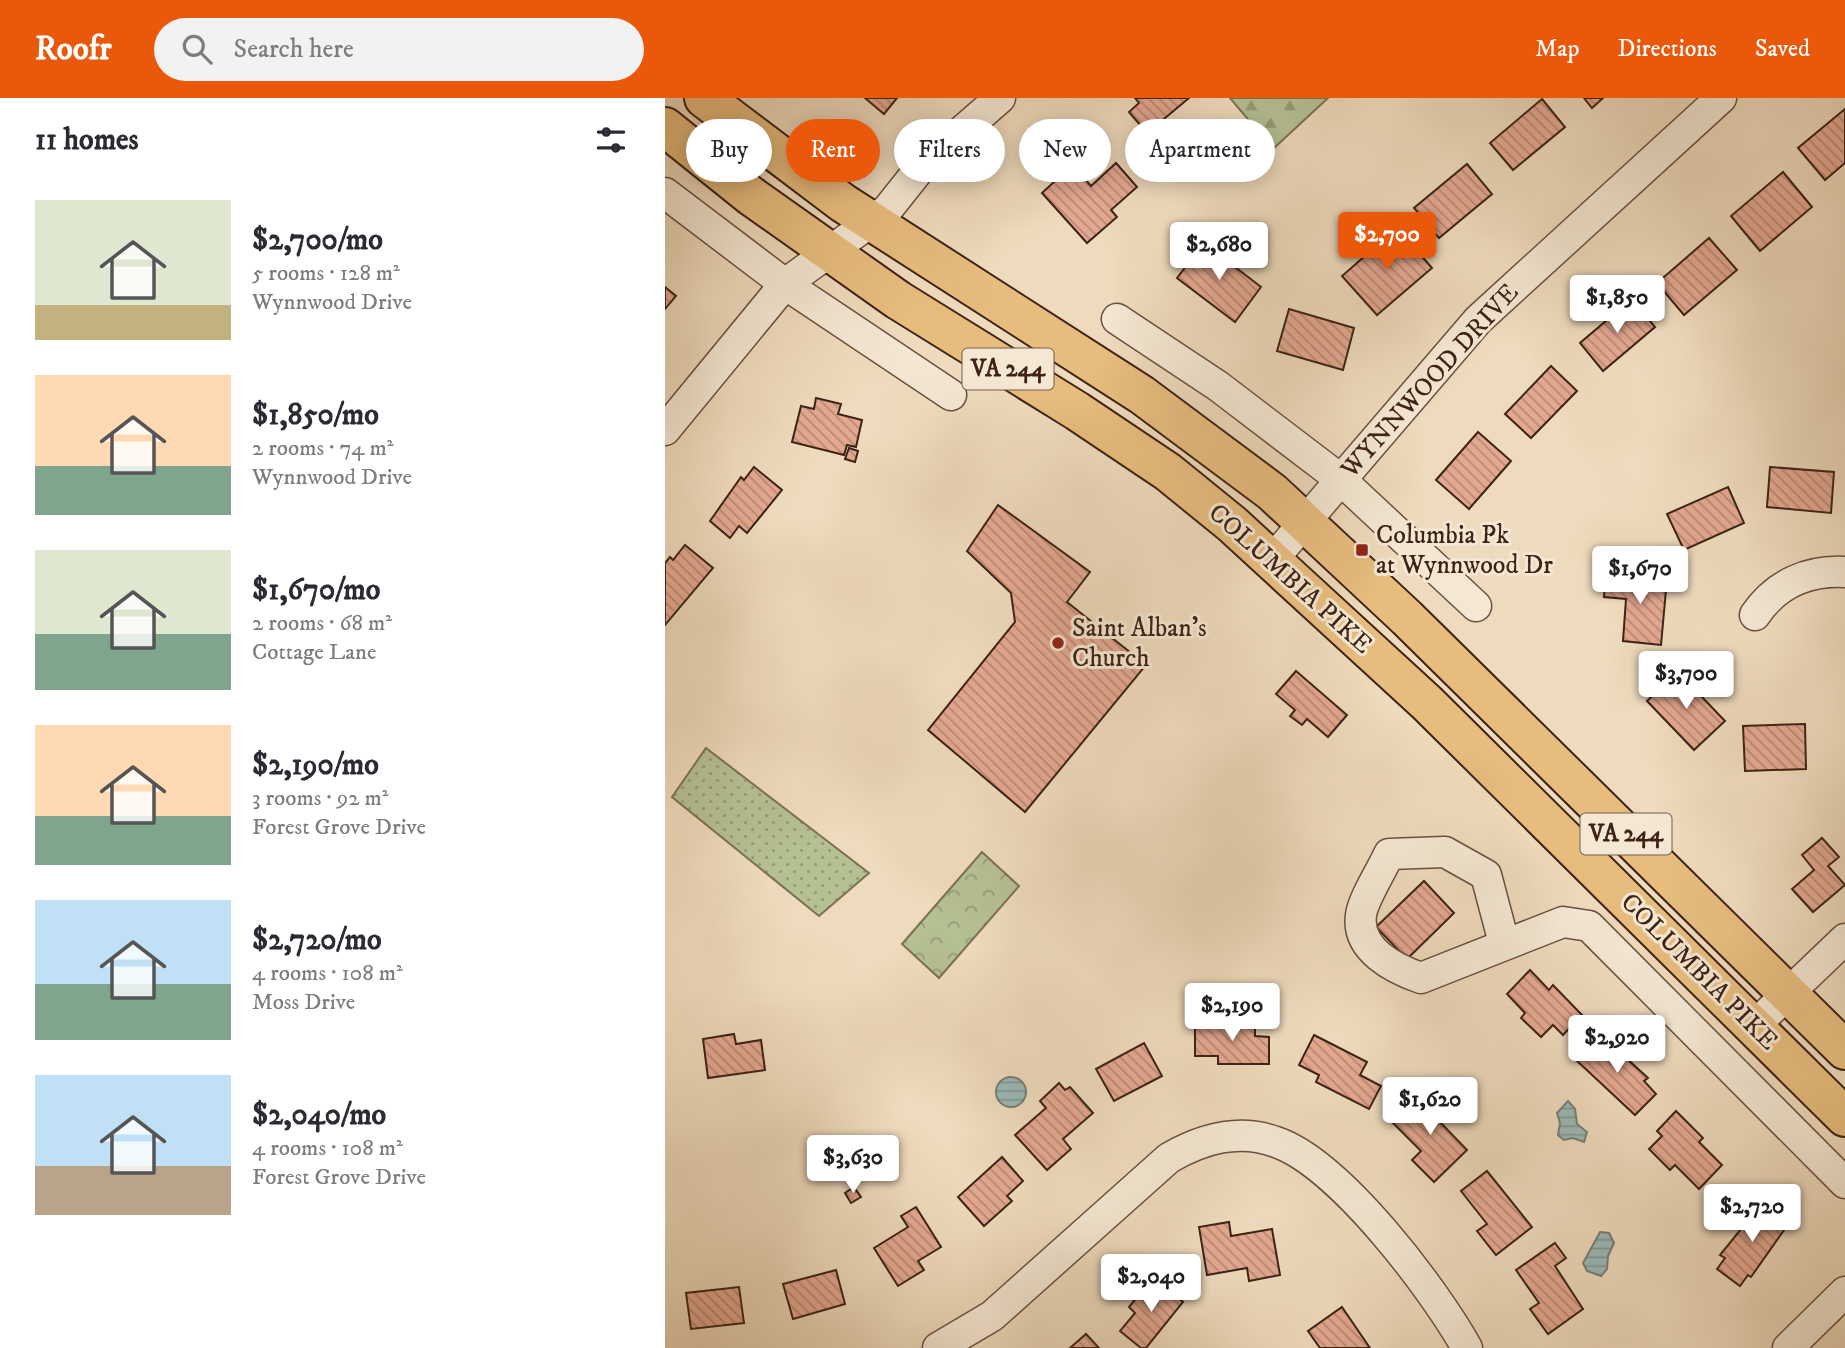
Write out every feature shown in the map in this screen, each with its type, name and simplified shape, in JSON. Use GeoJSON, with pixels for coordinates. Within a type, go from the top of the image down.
{"type":"FeatureCollection","features":[{"type":"Feature","properties":{"kind":"main road","name":"COLUMBIA PIKE"},"geometry":{"type":"LineString","coordinates":[[704,98],[781,159],[871,222],[1142,395],[1214,446],[1305,521],[1845,1050]]}},
{"type":"Feature","properties":{"kind":"main road","name":"COLUMBIA PIKE"},"geometry":{"type":"LineString","coordinates":[[665,127],[751,195],[898,300],[1077,411],[1168,472],[1273,559],[1427,704],[1845,1117]]}},
{"type":"Feature","properties":{"kind":"street"},"geometry":{"type":"LineString","coordinates":[[665,430],[785,284],[887,209],[922,166],[1000,98]]}},
{"type":"Feature","properties":{"kind":"street","name":"WYNNWOOD DRIVE"},"geometry":{"type":"LineString","coordinates":[[1273,559],[1478,320],[1721,98]]}},
{"type":"Feature","properties":{"kind":"street"},"geometry":{"type":"LineString","coordinates":[[665,193],[785,284],[951,395]]}},
{"type":"Feature","properties":{"kind":"street"},"geometry":{"type":"LineString","coordinates":[[1117,319],[1218,386],[1340,479],[1476,606]]}},
{"type":"Feature","properties":{"kind":"street"},"geometry":{"type":"LineString","coordinates":[[1755,615],[1781,588],[1802,577],[1827,571],[1845,572]]}},
{"type":"Feature","properties":{"kind":"street"},"geometry":{"type":"LineString","coordinates":[[1504,943],[1486,875],[1445,852],[1389,854],[1361,915],[1366,942],[1391,968],[1421,978],[1504,943],[1563,922],[1589,926],[1845,1183]]}},
{"type":"Feature","properties":{"kind":"street"},"geometry":{"type":"LineString","coordinates":[[1754,1026],[1845,939]]}},
{"type":"Feature","properties":{"kind":"street"},"geometry":{"type":"LineString","coordinates":[[939,1348],[1002,1308],[1169,1158],[1193,1144],[1220,1136],[1240,1136],[1276,1142],[1300,1154],[1335,1182],[1383,1233],[1422,1282],[1467,1348]]}},
{"type":"Feature","properties":{"kind":"street"},"geometry":{"type":"LineString","coordinates":[[1788,1348],[1845,1292]]}},
{"type":"Feature","properties":{"kind":"green space"},"geometry":{"type":"Polygon","coordinates":[[[1230,98],[1328,98],[1275,147],[1275,119],[1248,119],[1230,98]]]}},
{"type":"Feature","properties":{"kind":"green space"},"geometry":{"type":"Polygon","coordinates":[[[706,748],[869,873],[819,916],[672,797],[706,748]]]}},
{"type":"Feature","properties":{"kind":"green space"},"geometry":{"type":"Polygon","coordinates":[[[982,852],[1019,886],[939,978],[902,944],[982,852]]]}},
{"type":"Feature","properties":{"kind":"water"},"geometry":{"type":"Polygon","coordinates":[[[1011,1077],[1022,1081],[1026,1092],[1022,1103],[1011,1107],[1000,1103],[996,1092],[1000,1081],[1011,1077]]]}},
{"type":"Feature","properties":{"kind":"water"},"geometry":{"type":"Polygon","coordinates":[[[1568,1101],[1575,1109],[1577,1124],[1587,1132],[1584,1142],[1573,1138],[1564,1140],[1558,1135],[1560,1123],[1557,1113],[1568,1101]]]}},
{"type":"Feature","properties":{"kind":"water"},"geometry":{"type":"Polygon","coordinates":[[[1600,1232],[1609,1233],[1614,1243],[1608,1256],[1607,1269],[1601,1276],[1587,1271],[1583,1263],[1600,1232]]]}},
{"type":"Feature","properties":{"kind":"building"},"geometry":{"type":"Polygon","coordinates":[[[865,98],[897,98],[884,114],[865,98]]]}},
{"type":"Feature","properties":{"kind":"building"},"geometry":{"type":"Polygon","coordinates":[[[1135,98],[1189,98],[1164,119],[1135,119],[1129,112],[1139,103],[1135,98]]]}},
{"type":"Feature","properties":{"kind":"building"},"geometry":{"type":"Polygon","coordinates":[[[1584,98],[1603,98],[1592,108],[1584,98]]]}},
{"type":"Feature","properties":{"kind":"building"},"geometry":{"type":"Polygon","coordinates":[[[1542,99],[1565,127],[1513,170],[1490,143],[1542,99]]]}},
{"type":"Feature","properties":{"kind":"building"},"geometry":{"type":"Polygon","coordinates":[[[1845,109],[1845,163],[1825,180],[1798,148],[1845,109]]]}},
{"type":"Feature","properties":{"kind":"building"},"geometry":{"type":"Polygon","coordinates":[[[1116,163],[1125,173],[1125,182],[1133,182],[1137,187],[1111,210],[1117,217],[1087,243],[1042,193],[1054,182],[1088,182],[1091,186],[1095,182],[1111,182],[1111,168],[1116,163]]]}},
{"type":"Feature","properties":{"kind":"building"},"geometry":{"type":"Polygon","coordinates":[[[1467,164],[1492,194],[1439,238],[1414,208],[1467,164]]]}},
{"type":"Feature","properties":{"kind":"building"},"geometry":{"type":"Polygon","coordinates":[[[1783,172],[1812,207],[1760,251],[1731,216],[1783,172]]]}},
{"type":"Feature","properties":{"kind":"building"},"geometry":{"type":"Polygon","coordinates":[[[1397,228],[1432,268],[1377,315],[1342,276],[1397,228]]]}},
{"type":"Feature","properties":{"kind":"building"},"geometry":{"type":"Polygon","coordinates":[[[1709,238],[1737,270],[1684,315],[1657,283],[1709,238]]]}},
{"type":"Feature","properties":{"kind":"building"},"geometry":{"type":"Polygon","coordinates":[[[1204,243],[1261,287],[1235,322],[1177,278],[1204,243]]]}},
{"type":"Feature","properties":{"kind":"building"},"geometry":{"type":"Polygon","coordinates":[[[665,287],[676,296],[665,309],[665,287]]]}},
{"type":"Feature","properties":{"kind":"building"},"geometry":{"type":"Polygon","coordinates":[[[1632,299],[1655,327],[1603,371],[1580,343],[1632,299]]]}},
{"type":"Feature","properties":{"kind":"building"},"geometry":{"type":"Polygon","coordinates":[[[1289,309],[1354,328],[1343,370],[1277,351],[1289,309]]]}},
{"type":"Feature","properties":{"kind":"building"},"geometry":{"type":"Polygon","coordinates":[[[1551,366],[1577,391],[1531,438],[1505,414],[1551,366]]]}},
{"type":"Feature","properties":{"kind":"building"},"geometry":{"type":"Polygon","coordinates":[[[816,398],[841,404],[838,414],[862,420],[856,447],[847,445],[844,455],[792,442],[801,406],[814,409],[816,398]]]}},
{"type":"Feature","properties":{"kind":"building"},"geometry":{"type":"Polygon","coordinates":[[[1478,432],[1511,461],[1469,509],[1436,480],[1478,432]]]}},
{"type":"Feature","properties":{"kind":"building"},"geometry":{"type":"Polygon","coordinates":[[[849,448],[858,451],[855,462],[845,459],[849,448]]]}},
{"type":"Feature","properties":{"kind":"building"},"geometry":{"type":"Polygon","coordinates":[[[754,467],[782,490],[747,533],[739,526],[730,538],[710,521],[741,477],[744,480],[754,467]]]}},
{"type":"Feature","properties":{"kind":"building"},"geometry":{"type":"Polygon","coordinates":[[[1770,467],[1834,472],[1831,513],[1767,507],[1770,467]]]}},
{"type":"Feature","properties":{"kind":"building"},"geometry":{"type":"Polygon","coordinates":[[[1728,487],[1744,523],[1684,550],[1667,514],[1728,487]]]}},
{"type":"Feature","properties":{"kind":"building","name":"Saint Alban's Church"},"geometry":{"type":"Polygon","coordinates":[[[998,505],[1090,572],[1067,602],[1146,665],[1025,812],[928,730],[1015,622],[1011,593],[967,551],[998,505]]]}},
{"type":"Feature","properties":{"kind":"building"},"geometry":{"type":"Polygon","coordinates":[[[685,545],[713,568],[665,625],[665,563],[670,557],[673,560],[685,545]]]}},
{"type":"Feature","properties":{"kind":"building"},"geometry":{"type":"Polygon","coordinates":[[[1606,574],[1667,579],[1661,645],[1623,641],[1626,599],[1604,597],[1606,574]]]}},
{"type":"Feature","properties":{"kind":"building"},"geometry":{"type":"Polygon","coordinates":[[[1296,671],[1347,715],[1328,737],[1307,719],[1302,725],[1290,716],[1295,710],[1276,694],[1296,671]]]}},
{"type":"Feature","properties":{"kind":"building"},"geometry":{"type":"Polygon","coordinates":[[[1678,672],[1725,721],[1694,750],[1647,701],[1678,672]]]}},
{"type":"Feature","properties":{"kind":"building"},"geometry":{"type":"Polygon","coordinates":[[[1805,724],[1806,769],[1745,771],[1743,726],[1805,724]]]}},
{"type":"Feature","properties":{"kind":"building"},"geometry":{"type":"Polygon","coordinates":[[[1822,838],[1839,857],[1828,866],[1845,885],[1813,912],[1792,889],[1814,870],[1802,855],[1822,838]]]}},
{"type":"Feature","properties":{"kind":"building"},"geometry":{"type":"Polygon","coordinates":[[[1424,881],[1454,913],[1407,959],[1376,927],[1424,881]]]}},
{"type":"Feature","properties":{"kind":"building"},"geometry":{"type":"Polygon","coordinates":[[[1530,970],[1549,990],[1553,985],[1582,1015],[1563,1035],[1553,1025],[1541,1037],[1521,1018],[1525,1013],[1507,994],[1530,970]]]}},
{"type":"Feature","properties":{"kind":"building"},"geometry":{"type":"Polygon","coordinates":[[[1195,1023],[1255,1023],[1255,1036],[1269,1037],[1269,1064],[1218,1064],[1218,1056],[1195,1056],[1195,1023]]]}},
{"type":"Feature","properties":{"kind":"building"},"geometry":{"type":"Polygon","coordinates":[[[734,1034],[736,1044],[761,1040],[765,1070],[708,1078],[703,1039],[734,1034]]]}},
{"type":"Feature","properties":{"kind":"building"},"geometry":{"type":"Polygon","coordinates":[[[1314,1035],[1367,1062],[1360,1075],[1381,1086],[1369,1109],[1316,1082],[1319,1075],[1299,1065],[1314,1035]]]}},
{"type":"Feature","properties":{"kind":"building"},"geometry":{"type":"Polygon","coordinates":[[[1601,1035],[1648,1078],[1644,1081],[1656,1094],[1635,1115],[1576,1060],[1601,1035]]]}},
{"type":"Feature","properties":{"kind":"building"},"geometry":{"type":"Polygon","coordinates":[[[1144,1043],[1162,1076],[1114,1101],[1096,1069],[1144,1043]]]}},
{"type":"Feature","properties":{"kind":"building"},"geometry":{"type":"Polygon","coordinates":[[[1059,1083],[1065,1090],[1070,1087],[1093,1113],[1063,1139],[1071,1149],[1047,1170],[1015,1135],[1046,1108],[1040,1101],[1059,1083]]]}},
{"type":"Feature","properties":{"kind":"building"},"geometry":{"type":"Polygon","coordinates":[[[1425,1091],[1446,1114],[1439,1121],[1467,1150],[1434,1182],[1412,1160],[1421,1151],[1393,1123],[1425,1091]]]}},
{"type":"Feature","properties":{"kind":"building"},"geometry":{"type":"Polygon","coordinates":[[[1676,1111],[1703,1138],[1699,1142],[1722,1165],[1699,1189],[1675,1165],[1670,1170],[1649,1149],[1662,1136],[1657,1131],[1676,1111]]]}},
{"type":"Feature","properties":{"kind":"building"},"geometry":{"type":"Polygon","coordinates":[[[1002,1157],[1023,1181],[1007,1196],[1012,1201],[984,1226],[958,1197],[1002,1157]]]}},
{"type":"Feature","properties":{"kind":"building"},"geometry":{"type":"Polygon","coordinates":[[[1487,1171],[1532,1227],[1496,1255],[1477,1231],[1487,1224],[1461,1191],[1487,1171]]]}},
{"type":"Feature","properties":{"kind":"building"},"geometry":{"type":"Polygon","coordinates":[[[854,1187],[861,1197],[851,1203],[845,1193],[854,1187]]]}},
{"type":"Feature","properties":{"kind":"building"},"geometry":{"type":"Polygon","coordinates":[[[1762,1203],[1789,1223],[1751,1277],[1748,1275],[1740,1286],[1717,1269],[1725,1258],[1720,1255],[1762,1203]]]}},
{"type":"Feature","properties":{"kind":"building"},"geometry":{"type":"Polygon","coordinates":[[[916,1207],[941,1247],[918,1261],[924,1270],[898,1286],[874,1248],[908,1227],[901,1216],[916,1207]]]}},
{"type":"Feature","properties":{"kind":"building"},"geometry":{"type":"Polygon","coordinates":[[[1229,1222],[1231,1236],[1272,1229],[1280,1275],[1249,1281],[1247,1268],[1207,1275],[1199,1227],[1229,1222]]]}},
{"type":"Feature","properties":{"kind":"building"},"geometry":{"type":"Polygon","coordinates":[[[1555,1243],[1566,1258],[1555,1266],[1583,1309],[1548,1334],[1530,1309],[1539,1303],[1516,1270],[1555,1243]]]}},
{"type":"Feature","properties":{"kind":"building"},"geometry":{"type":"Polygon","coordinates":[[[836,1270],[845,1304],[793,1319],[783,1284],[836,1270]]]}},
{"type":"Feature","properties":{"kind":"building"},"geometry":{"type":"Polygon","coordinates":[[[1153,1278],[1183,1302],[1146,1348],[1141,1348],[1120,1331],[1135,1313],[1129,1307],[1153,1278]]]}},
{"type":"Feature","properties":{"kind":"building"},"geometry":{"type":"Polygon","coordinates":[[[739,1287],[744,1323],[691,1329],[686,1293],[739,1287]]]}},
{"type":"Feature","properties":{"kind":"building"},"geometry":{"type":"Polygon","coordinates":[[[1342,1307],[1370,1348],[1320,1348],[1308,1331],[1342,1307]]]}},
{"type":"Feature","properties":{"kind":"building"},"geometry":{"type":"Polygon","coordinates":[[[1086,1334],[1099,1348],[1070,1348],[1086,1334]]]}},
{"type":"Feature","properties":{"kind":"place","name":"Columbia Pk at Wynnwood Dr"},"geometry":{"type":"Point","coordinates":[1362,550]}},
{"type":"Feature","properties":{"kind":"place","name":"Saint Alban's Church"},"geometry":{"type":"Point","coordinates":[1058,643]}}]}
